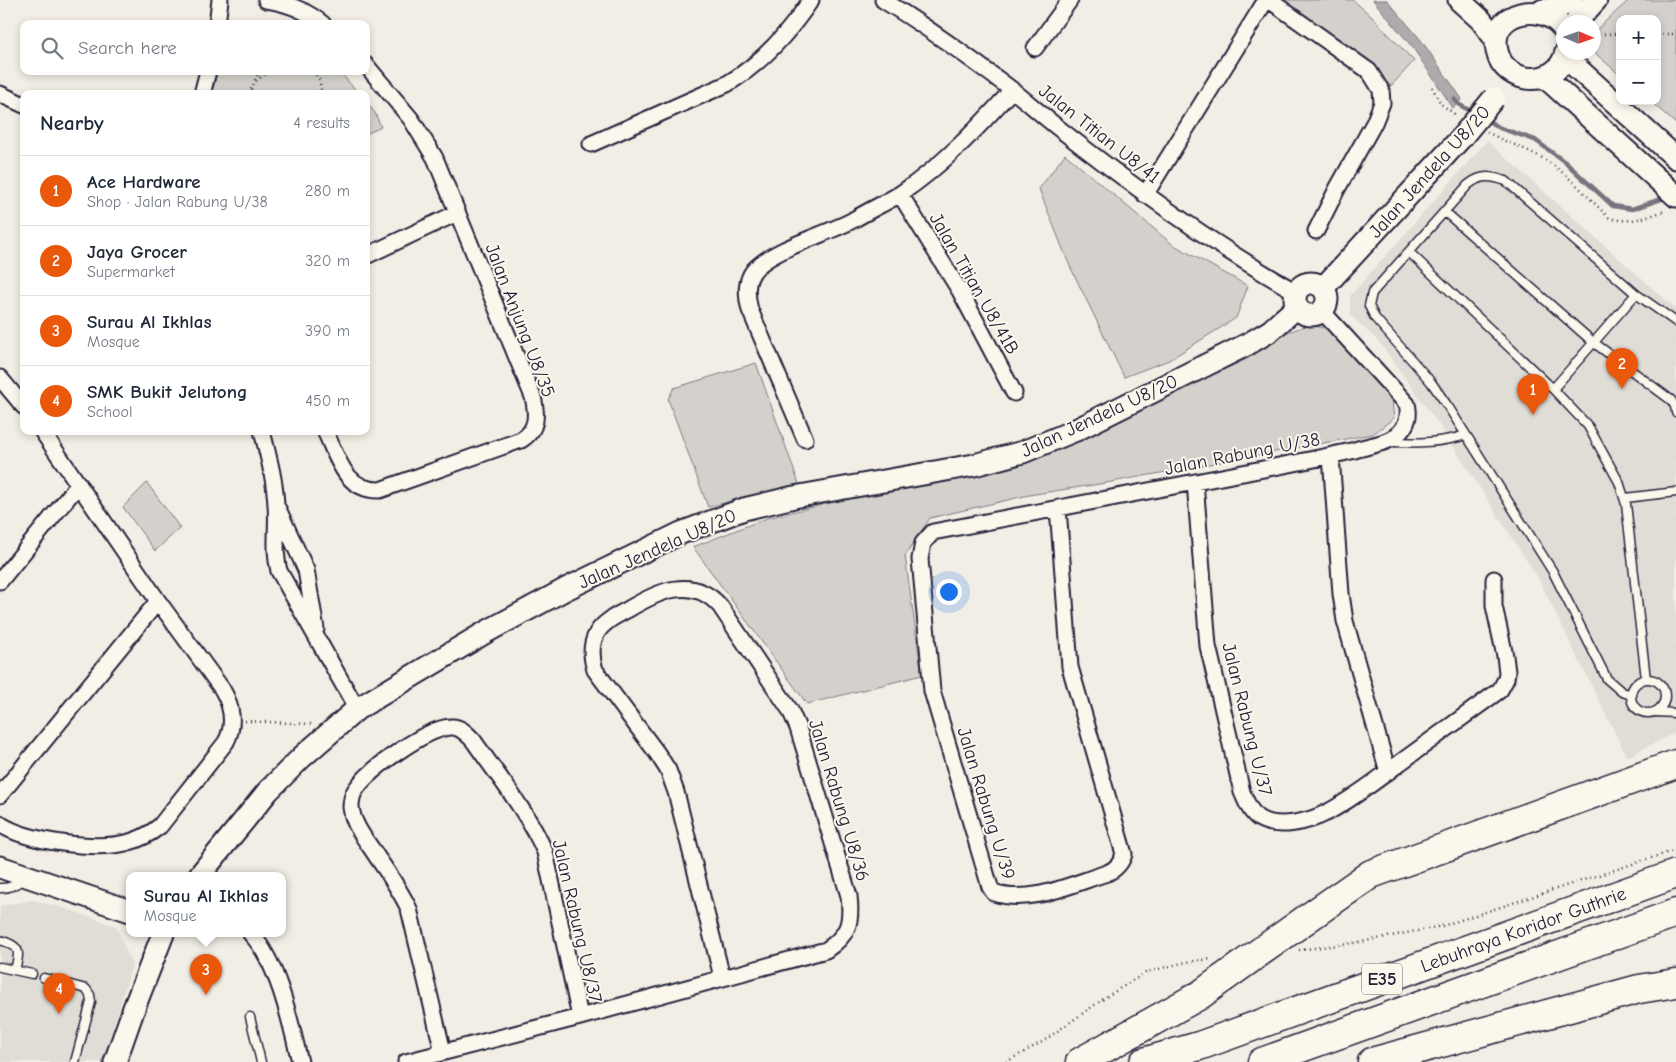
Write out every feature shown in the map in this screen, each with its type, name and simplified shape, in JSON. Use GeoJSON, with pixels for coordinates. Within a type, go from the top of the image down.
{"type":"FeatureCollection","features":[{"type":"Feature","properties":{"kind":"highway"},"geometry":{"type":"LineString","coordinates":[[1080,1062],[1200,995],[1218,969],[1305,920],[1371,874],[1676,764]]}},
{"type":"Feature","properties":{"kind":"highway","name":"Lebuhraya Koridor Guthrie"},"geometry":{"type":"LineString","coordinates":[[1144,1062],[1199,1046],[1676,874]]}},
{"type":"Feature","properties":{"kind":"highway","name":"Lebuhraya Koridor Guthrie"},"geometry":{"type":"LineString","coordinates":[[1262,1062],[1676,913]]}},
{"type":"Feature","properties":{"kind":"highway"},"geometry":{"type":"LineString","coordinates":[[1372,1062],[1639,989],[1676,983]]}},
{"type":"Feature","properties":{"kind":"street"},"geometry":{"type":"LineString","coordinates":[[218,20],[220,0]]}},
{"type":"Feature","properties":{"kind":"street"},"geometry":{"type":"LineString","coordinates":[[266,0],[283,3],[304,11],[317,20]]}},
{"type":"Feature","properties":{"kind":"street"},"geometry":{"type":"LineString","coordinates":[[591,144],[727,84],[741,76],[776,46],[811,0]]}},
{"type":"Feature","properties":{"kind":"street","name":"Jalan Titian U8/41"},"geometry":{"type":"LineString","coordinates":[[883,0],[912,18],[1012,90],[1060,130],[1145,195],[1266,275],[1296,299]]}},
{"type":"Feature","properties":{"kind":"street"},"geometry":{"type":"LineString","coordinates":[[1035,48],[1070,0]]}},
{"type":"Feature","properties":{"kind":"street"},"geometry":{"type":"LineString","coordinates":[[1145,195],[1268,0],[1368,71],[1382,90],[1382,103],[1374,123],[1316,231]]}},
{"type":"Feature","properties":{"kind":"street"},"geometry":{"type":"LineString","coordinates":[[1459,0],[1482,20],[1496,40]]}},
{"type":"Feature","properties":{"kind":"street"},"geometry":{"type":"LineString","coordinates":[[1500,0],[1520,10]]}},
{"type":"Feature","properties":{"kind":"street"},"geometry":{"type":"LineString","coordinates":[[1562,60],[1560,65],[1545,77],[1529,79],[1514,75],[1500,60],[1496,50],[1496,40],[1504,22],[1520,10],[1532,8],[1555,10],[1572,0]]}},
{"type":"Feature","properties":{"kind":"street"},"geometry":{"type":"LineString","coordinates":[[1582,15],[1596,0]]}},
{"type":"Feature","properties":{"kind":"street"},"geometry":{"type":"LineString","coordinates":[[1543,10],[1556,19]]}},
{"type":"Feature","properties":{"kind":"street"},"geometry":{"type":"LineString","coordinates":[[1570,60],[1676,158]]}},
{"type":"Feature","properties":{"kind":"street","name":"Jalan Anjung U8/35"},"geometry":{"type":"LineString","coordinates":[[328,435],[349,479],[362,488],[380,490],[521,440],[529,435],[536,418],[533,397],[483,272],[434,158],[411,119],[370,70]]}},
{"type":"Feature","properties":{"kind":"street"},"geometry":{"type":"LineString","coordinates":[[203,90],[207,75]]}},
{"type":"Feature","properties":{"kind":"street","name":"Jalan Jendela U8/20"},"geometry":{"type":"LineString","coordinates":[[1323,288],[1460,127],[1494,98],[1514,75]]}},
{"type":"Feature","properties":{"kind":"street"},"geometry":{"type":"LineString","coordinates":[[1545,77],[1657,179],[1672,203]]}},
{"type":"Feature","properties":{"kind":"street"},"geometry":{"type":"LineString","coordinates":[[805,439],[746,297],[750,277],[755,268],[777,254],[849,221],[900,194],[979,126],[1012,90]]}},
{"type":"Feature","properties":{"kind":"street"},"geometry":{"type":"LineString","coordinates":[[0,94],[20,103]]}},
{"type":"Feature","properties":{"kind":"street","name":"Jalan Titian U8/41B"},"geometry":{"type":"LineString","coordinates":[[900,194],[960,290],[1014,393]]}},
{"type":"Feature","properties":{"kind":"street"},"geometry":{"type":"LineString","coordinates":[[370,254],[457,214]]}},
{"type":"Feature","properties":{"kind":"street"},"geometry":{"type":"LineString","coordinates":[[1316,283],[1323,288],[1327,300],[1322,310],[1314,315],[1309,315],[1304,314],[1296,299],[1302,285],[1316,283]]}},
{"type":"Feature","properties":{"kind":"street","name":"Jalan Jendela U8/20"},"geometry":{"type":"LineString","coordinates":[[202,872],[268,791],[302,757],[357,709],[486,632],[566,589],[681,533],[768,503],[974,465],[1023,452],[1076,430],[1248,344],[1270,331],[1296,299]]}},
{"type":"Feature","properties":{"kind":"street","name":"Jalan Rabung U/38"},"geometry":{"type":"LineString","coordinates":[[933,532],[1331,456],[1385,442],[1403,429],[1408,420],[1407,404],[1322,310]]}},
{"type":"Feature","properties":{"kind":"street"},"geometry":{"type":"LineString","coordinates":[[0,378],[20,403]]}},
{"type":"Feature","properties":{"kind":"street"},"geometry":{"type":"LineString","coordinates":[[0,824],[39,839],[78,845],[106,846],[138,839],[160,826],[230,736],[232,720],[229,705],[222,689],[158,601],[45,435]]}},
{"type":"Feature","properties":{"kind":"street"},"geometry":{"type":"LineString","coordinates":[[263,435],[274,482],[276,506],[275,545],[279,571],[357,709]]}},
{"type":"Feature","properties":{"kind":"street"},"geometry":{"type":"LineString","coordinates":[[1331,456],[1341,594],[1346,621],[1388,772]]}},
{"type":"Feature","properties":{"kind":"street","name":"Jalan Rabung U/37"},"geometry":{"type":"LineString","coordinates":[[1195,482],[1208,646],[1242,792],[1248,806],[1257,817],[1266,822],[1279,824],[1294,822],[1326,812],[1361,791],[1500,690],[1506,679],[1505,656],[1494,606],[1494,580]]}},
{"type":"Feature","properties":{"kind":"street"},"geometry":{"type":"LineString","coordinates":[[0,581],[79,484]]}},
{"type":"Feature","properties":{"kind":"street"},"geometry":{"type":"LineString","coordinates":[[276,506],[306,570],[320,645]]}},
{"type":"Feature","properties":{"kind":"street","name":"Jalan Rabung U/39"},"geometry":{"type":"LineString","coordinates":[[933,532],[923,543],[920,559],[932,691],[990,887],[994,894],[1028,897],[1115,870],[1122,862],[1124,854],[1070,667],[1058,508]]}},
{"type":"Feature","properties":{"kind":"street","name":"Jalan Rabung U8/36"},"geometry":{"type":"LineString","coordinates":[[406,1062],[826,950],[837,943],[846,933],[850,922],[849,896],[798,728],[790,710],[720,606],[711,596],[683,588],[654,594],[608,621],[598,631],[592,642],[591,656],[595,670],[668,770],[676,792],[722,977]]}},
{"type":"Feature","properties":{"kind":"street"},"geometry":{"type":"LineString","coordinates":[[0,795],[158,601]]}},
{"type":"Feature","properties":{"kind":"street","name":"Jalan Rabung U8/37"},"geometry":{"type":"LineString","coordinates":[[443,1052],[409,909],[402,894],[360,832],[353,818],[351,804],[355,790],[364,779],[390,758],[424,736],[439,729],[453,726],[464,731],[473,740],[537,835],[545,852],[580,1017]]}},
{"type":"Feature","properties":{"kind":"street"},"geometry":{"type":"LineString","coordinates":[[0,867],[126,910]]}},
{"type":"Feature","properties":{"kind":"street"},"geometry":{"type":"LineString","coordinates":[[115,1062],[162,937]]}},
{"type":"Feature","properties":{"kind":"street"},"geometry":{"type":"LineString","coordinates":[[253,937],[265,954],[275,976],[291,1025],[300,1062]]}},
{"type":"Feature","properties":{"kind":"lane"},"geometry":{"type":"LineString","coordinates":[[1632,695],[1622,692],[1607,680],[1553,572],[1466,435],[1431,382],[1375,318],[1369,306],[1372,294],[1444,211],[1474,180],[1490,176],[1506,181],[1636,294],[1676,322]]}},
{"type":"Feature","properties":{"kind":"lane"},"geometry":{"type":"LineString","coordinates":[[1444,211],[1593,342],[1670,400],[1675,406],[1676,412]]}},
{"type":"Feature","properties":{"kind":"lane"},"geometry":{"type":"LineString","coordinates":[[1409,252],[1553,389],[1588,426],[1619,482],[1625,498],[1646,679]]}},
{"type":"Feature","properties":{"kind":"lane"},"geometry":{"type":"LineString","coordinates":[[1553,389],[1636,294]]}},
{"type":"Feature","properties":{"kind":"lane"},"geometry":{"type":"LineString","coordinates":[[1385,442],[1423,443],[1447,441],[1466,435]]}},
{"type":"Feature","properties":{"kind":"lane"},"geometry":{"type":"LineString","coordinates":[[1625,498],[1676,492]]}},
{"type":"Feature","properties":{"kind":"lane"},"geometry":{"type":"LineString","coordinates":[[1654,712],[1663,705],[1665,695],[1661,685],[1646,679],[1638,683],[1632,695],[1634,706],[1643,712],[1676,713]]}},
{"type":"Feature","properties":{"kind":"lane"},"geometry":{"type":"LineString","coordinates":[[0,888],[5,889],[16,885],[27,877]]}},
{"type":"Feature","properties":{"kind":"lane"},"geometry":{"type":"LineString","coordinates":[[0,940],[14,944],[16,947],[18,958],[15,970]]}},
{"type":"Feature","properties":{"kind":"lane"},"geometry":{"type":"LineString","coordinates":[[0,966],[32,974]]}},
{"type":"Feature","properties":{"kind":"lane"},"geometry":{"type":"LineString","coordinates":[[44,978],[86,989],[90,995],[91,1002],[75,1062]]}},
{"type":"Feature","properties":{"kind":"lane"},"geometry":{"type":"LineString","coordinates":[[250,1017],[261,1062]]}},
{"type":"Feature","properties":{"kind":"path"},"geometry":{"type":"LineString","coordinates":[[1601,34],[1616,34]]}},
{"type":"Feature","properties":{"kind":"path"},"geometry":{"type":"LineString","coordinates":[[1661,34],[1676,34]]}},
{"type":"Feature","properties":{"kind":"path"},"geometry":{"type":"LineString","coordinates":[[251,90],[258,75]]}},
{"type":"Feature","properties":{"kind":"path"},"geometry":{"type":"LineString","coordinates":[[254,82],[263,75]]}},
{"type":"Feature","properties":{"kind":"path"},"geometry":{"type":"LineString","coordinates":[[316,75],[319,79],[321,90]]}},
{"type":"Feature","properties":{"kind":"path"},"geometry":{"type":"LineString","coordinates":[[1432,87],[1441,104],[1460,127]]}},
{"type":"Feature","properties":{"kind":"path"},"geometry":{"type":"LineString","coordinates":[[1485,131],[1545,160],[1559,170],[1608,217],[1614,220],[1632,220],[1672,203]]}},
{"type":"Feature","properties":{"kind":"path"},"geometry":{"type":"LineString","coordinates":[[232,720],[338,725]]}},
{"type":"Feature","properties":{"kind":"path"},"geometry":{"type":"LineString","coordinates":[[1294,951],[1361,942],[1442,926],[1676,850]]}},
{"type":"Feature","properties":{"kind":"path"},"geometry":{"type":"LineString","coordinates":[[1006,1062],[1042,1042],[1109,994],[1147,972],[1186,962],[1218,969]]}},
{"type":"Feature","properties":{"kind":"shaded area"},"geometry":{"type":"Polygon","coordinates":[[[1279,0],[1353,0],[1414,61],[1391,86],[1350,51],[1279,0]]]}},
{"type":"Feature","properties":{"kind":"shaded area"},"geometry":{"type":"Polygon","coordinates":[[[1373,0],[1387,0],[1421,40],[1462,99],[1453,108],[1413,48],[1373,0]]]}},
{"type":"Feature","properties":{"kind":"shaded area"},"geometry":{"type":"Polygon","coordinates":[[[1629,0],[1676,0],[1676,124],[1655,105],[1661,105],[1661,15],[1616,15],[1616,71],[1601,58],[1601,25],[1629,0]]]}},
{"type":"Feature","properties":{"kind":"shaded area"},"geometry":{"type":"Polygon","coordinates":[[[216,75],[342,75],[356,90],[212,90],[216,75]]]}},
{"type":"Feature","properties":{"kind":"shaded area"},"geometry":{"type":"Polygon","coordinates":[[[370,107],[375,113],[381,127],[370,132],[370,107]]]}},
{"type":"Feature","properties":{"kind":"shaded area"},"geometry":{"type":"Polygon","coordinates":[[[1487,141],[1676,309],[1676,732],[1627,757],[1538,578],[1440,426],[1379,342],[1350,315],[1350,296],[1487,141]]]}},
{"type":"Feature","properties":{"kind":"shaded area"},"geometry":{"type":"Polygon","coordinates":[[[1065,154],[1172,244],[1248,286],[1236,318],[1169,360],[1124,377],[1068,262],[1039,189],[1065,154]]]}},
{"type":"Feature","properties":{"kind":"shaded area"},"geometry":{"type":"Polygon","coordinates":[[[1308,325],[1330,329],[1392,401],[1394,418],[1373,434],[1106,483],[1029,495],[930,518],[905,556],[922,675],[807,704],[693,547],[767,518],[1049,453],[1103,423],[1247,359],[1285,333],[1308,325]]]}},
{"type":"Feature","properties":{"kind":"shaded area"},"geometry":{"type":"Polygon","coordinates":[[[756,363],[799,484],[708,507],[668,399],[674,388],[756,363]]]}},
{"type":"Feature","properties":{"kind":"shaded area"},"geometry":{"type":"Polygon","coordinates":[[[147,483],[180,528],[155,551],[123,507],[147,483]]]}},
{"type":"Feature","properties":{"kind":"shaded area"},"geometry":{"type":"Polygon","coordinates":[[[33,900],[67,909],[116,926],[132,965],[103,1062],[0,1062],[0,906],[33,900]]]}},
{"type":"Feature","properties":{"kind":"waterway"},"geometry":{"type":"LineString","coordinates":[[1454,99],[1458,104],[1474,113]]}},
{"type":"Feature","properties":{"kind":"waterway"},"geometry":{"type":"LineString","coordinates":[[1485,119],[1500,128],[1535,140],[1565,162],[1613,206],[1632,209],[1667,197]]}},
{"type":"Feature","properties":{"kind":"place","name":"Jaya Grocer"},"geometry":{"type":"Point","coordinates":[1622,389]}},
{"type":"Feature","properties":{"kind":"place","name":"Ace Hardware"},"geometry":{"type":"Point","coordinates":[1533,415]}},
{"type":"Feature","properties":{"kind":"place","name":"Surau Al Ikhlas"},"geometry":{"type":"Point","coordinates":[206,995]}},
{"type":"Feature","properties":{"kind":"place","name":"SMK Bukit Jelutong"},"geometry":{"type":"Point","coordinates":[59,1014]}}]}
